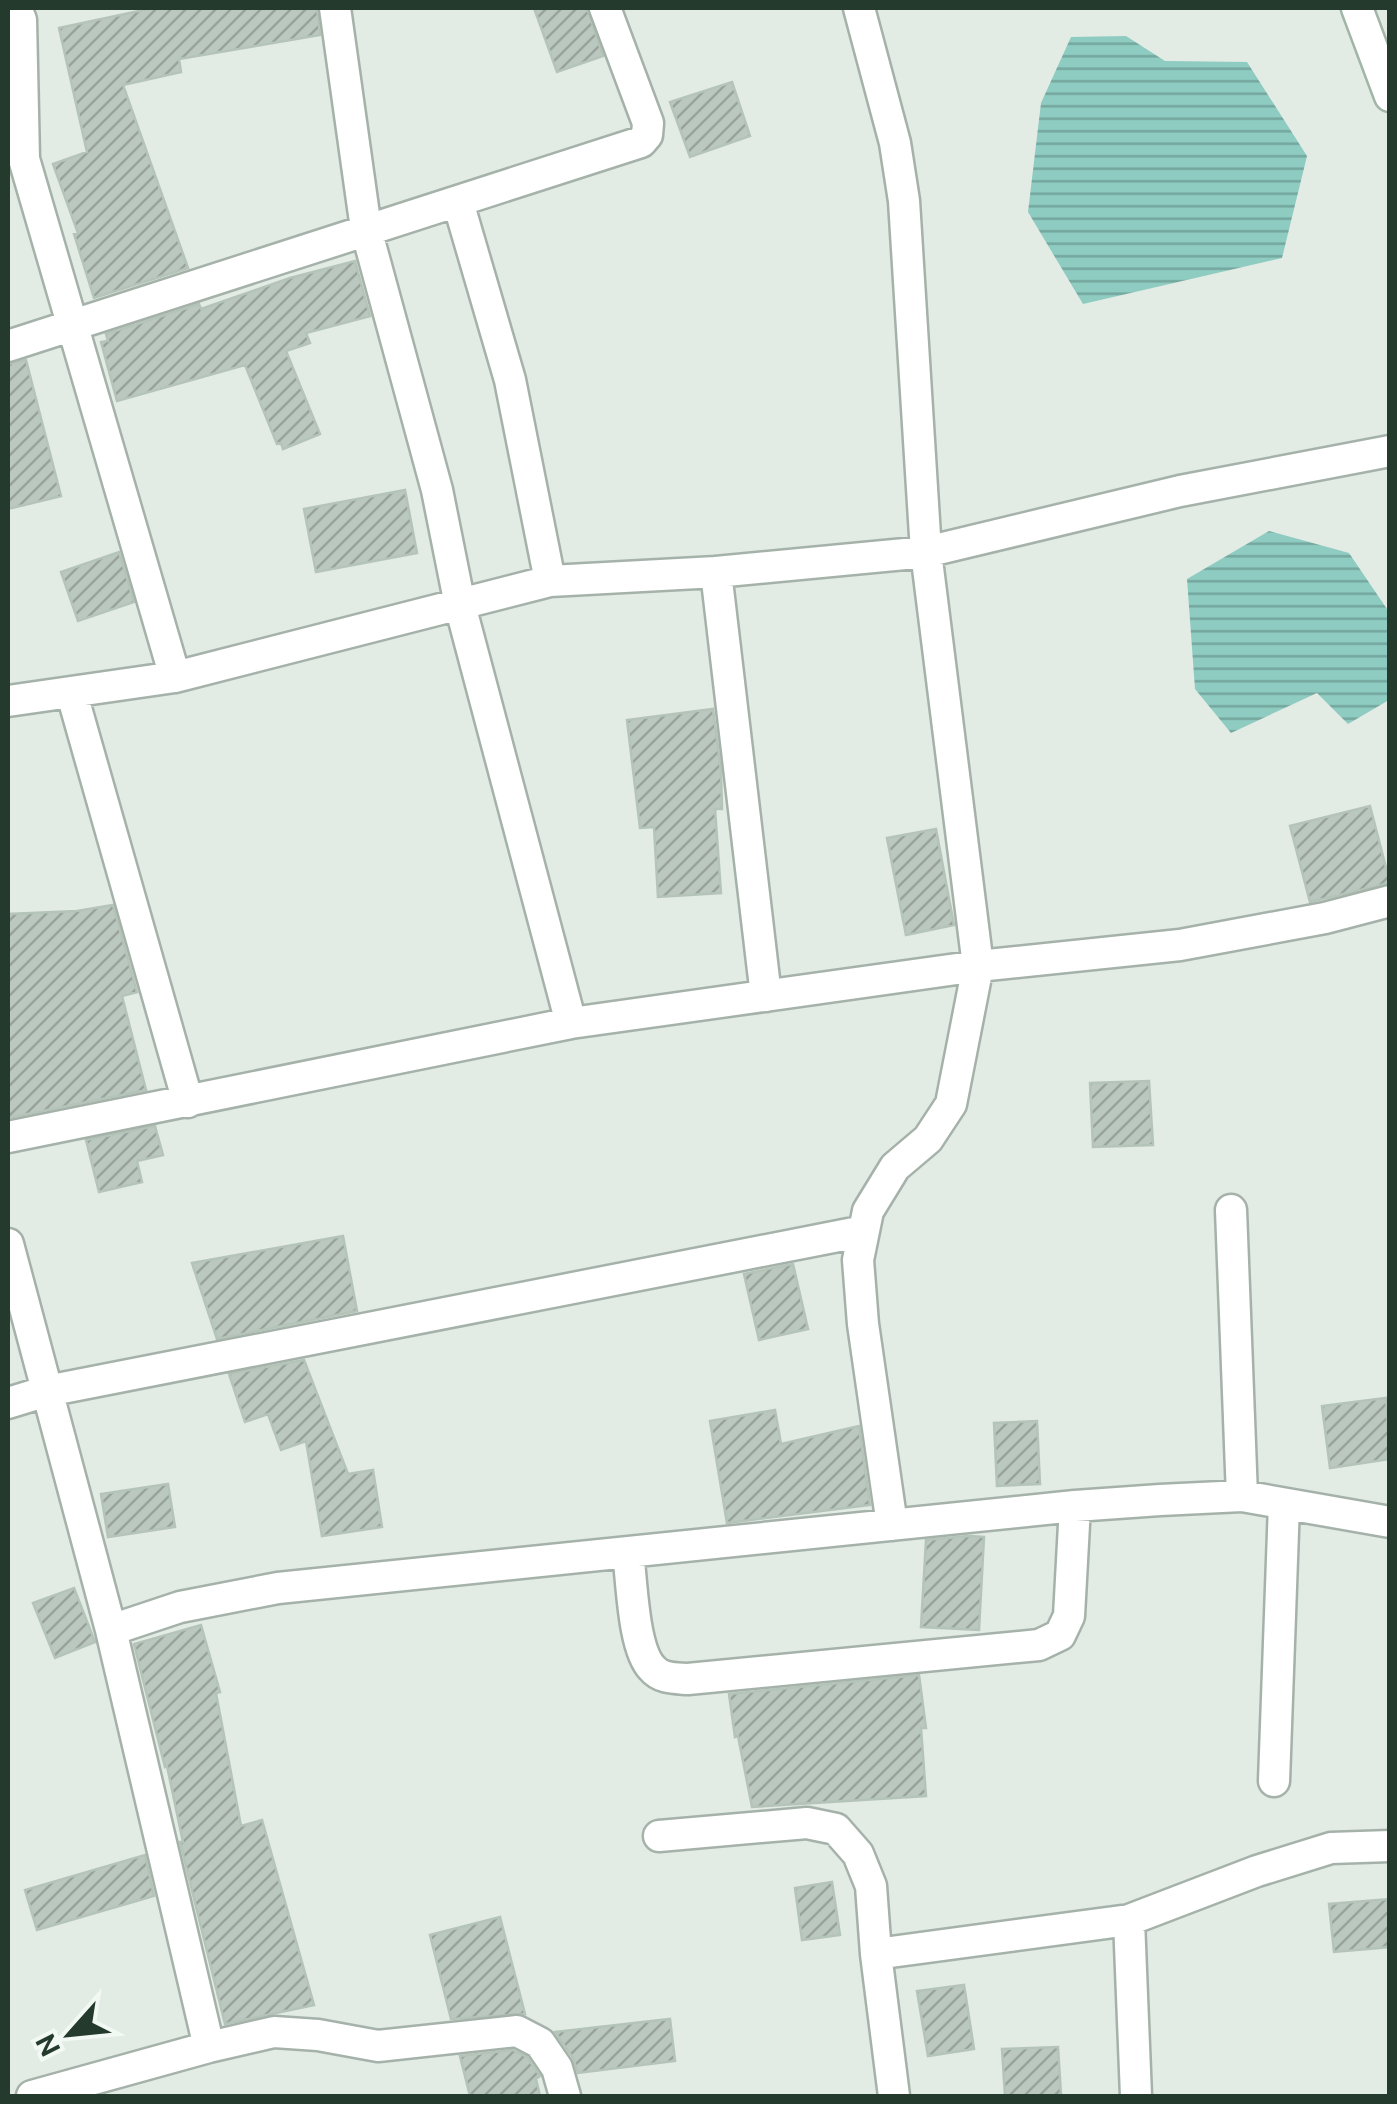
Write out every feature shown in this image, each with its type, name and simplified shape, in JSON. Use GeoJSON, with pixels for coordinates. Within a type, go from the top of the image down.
{"type":"FeatureCollection","features":[{"type":"Feature","properties":{"kind":"street"},"geometry":{"type":"LineString","coordinates":[[16,8],[21,20],[24,159],[175,677]]}},
{"type":"Feature","properties":{"kind":"street"},"geometry":{"type":"LineString","coordinates":[[334,8],[366,229],[437,490],[460,605],[570,1023]]}},
{"type":"Feature","properties":{"kind":"street"},"geometry":{"type":"LineString","coordinates":[[8,346],[641,142],[647,136],[648,123],[605,8]]}},
{"type":"Feature","properties":{"kind":"street"},"geometry":{"type":"LineString","coordinates":[[860,8],[894,143],[904,201],[926,552],[978,966],[951,1104],[928,1140],[896,1167],[868,1211],[858,1260],[863,1324],[892,1525]]}},
{"type":"Feature","properties":{"kind":"street"},"geometry":{"type":"LineString","coordinates":[[1357,8],[1390,96]]}},
{"type":"Feature","properties":{"kind":"street"},"geometry":{"type":"LineString","coordinates":[[458,202],[510,380],[550,581]]}},
{"type":"Feature","properties":{"kind":"street"},"geometry":{"type":"LineString","coordinates":[[8,701],[175,677],[550,581],[716,572],[926,552],[1180,490],[1390,451]]}},
{"type":"Feature","properties":{"kind":"street"},"geometry":{"type":"LineString","coordinates":[[716,572],[766,996]]}},
{"type":"Feature","properties":{"kind":"street"},"geometry":{"type":"LineString","coordinates":[[72,694],[188,1102]]}},
{"type":"Feature","properties":{"kind":"street"},"geometry":{"type":"LineString","coordinates":[[8,1137],[570,1023],[978,966],[1180,945],[1326,918],[1390,901]]}},
{"type":"Feature","properties":{"kind":"street"},"geometry":{"type":"LineString","coordinates":[[1231,1210],[1242,1496]]}},
{"type":"Feature","properties":{"kind":"street"},"geometry":{"type":"LineString","coordinates":[[8,1403],[47,1391],[864,1231]]}},
{"type":"Feature","properties":{"kind":"street"},"geometry":{"type":"LineString","coordinates":[[8,1244],[111,1630],[209,2047]]}},
{"type":"Feature","properties":{"kind":"street"},"geometry":{"type":"LineString","coordinates":[[111,1630],[180,1607],[278,1588],[1074,1506],[1242,1496],[1390,1522]]}},
{"type":"Feature","properties":{"kind":"street"},"geometry":{"type":"LineString","coordinates":[[1274,1781],[1284,1504]]}},
{"type":"Feature","properties":{"kind":"street"},"geometry":{"type":"LineString","coordinates":[[628,1554],[642,1651],[652,1669],[664,1677],[688,1679],[1040,1645],[1060,1635],[1070,1616],[1074,1506]]}},
{"type":"Feature","properties":{"kind":"street"},"geometry":{"type":"LineString","coordinates":[[658,1836],[807,1823],[836,1829],[858,1854],[872,1886],[876,1954],[894,2096]]}},
{"type":"Feature","properties":{"kind":"street"},"geometry":{"type":"LineString","coordinates":[[876,1954],[1129,1920],[1331,1848],[1390,1846]]}},
{"type":"Feature","properties":{"kind":"street"},"geometry":{"type":"LineString","coordinates":[[1129,1920],[1136,2096]]}},
{"type":"Feature","properties":{"kind":"street"},"geometry":{"type":"LineString","coordinates":[[32,2096],[274,2032],[378,2046],[517,2031],[540,2043],[557,2068],[565,2096]]}},
{"type":"Feature","properties":{"kind":"water"},"geometry":{"type":"Polygon","coordinates":[[[1126,36],[1165,61],[1247,62],[1307,156],[1282,258],[1083,304],[1028,212],[1041,103],[1071,37],[1126,36]]]}},
{"type":"Feature","properties":{"kind":"water"},"geometry":{"type":"Polygon","coordinates":[[[1269,531],[1349,553],[1389,612],[1389,700],[1348,724],[1317,693],[1231,733],[1195,689],[1187,579],[1269,531]]]}},
{"type":"Feature","properties":{"kind":"building"},"geometry":{"type":"Polygon","coordinates":[[[153,8],[317,8],[320,35],[179,59],[181,72],[123,85],[188,268],[94,298],[74,234],[78,233],[53,164],[87,152],[59,28],[153,8]]]}},
{"type":"Feature","properties":{"kind":"building"},"geometry":{"type":"Polygon","coordinates":[[[534,8],[587,8],[603,56],[557,72],[534,8]]]}},
{"type":"Feature","properties":{"kind":"building"},"geometry":{"type":"Polygon","coordinates":[[[732,82],[750,136],[690,157],[670,102],[732,82]]]}},
{"type":"Feature","properties":{"kind":"building"},"geometry":{"type":"Polygon","coordinates":[[[355,261],[370,316],[306,333],[310,343],[286,351],[320,434],[283,449],[281,443],[277,444],[245,365],[117,401],[101,342],[108,341],[106,334],[355,261]]]}},
{"type":"Feature","properties":{"kind":"building"},"geometry":{"type":"Polygon","coordinates":[[[26,360],[61,496],[8,509],[8,364],[26,360]]]}},
{"type":"Feature","properties":{"kind":"building"},"geometry":{"type":"Polygon","coordinates":[[[405,490],[417,553],[316,572],[304,509],[405,490]]]}},
{"type":"Feature","properties":{"kind":"building"},"geometry":{"type":"Polygon","coordinates":[[[119,552],[134,602],[78,621],[61,572],[119,552]]]}},
{"type":"Feature","properties":{"kind":"building"},"geometry":{"type":"Polygon","coordinates":[[[713,709],[721,772],[722,809],[715,809],[721,893],[658,897],[654,827],[640,828],[627,720],[713,709]]]}},
{"type":"Feature","properties":{"kind":"building"},"geometry":{"type":"Polygon","coordinates":[[[1370,806],[1390,883],[1310,902],[1290,826],[1370,806]]]}},
{"type":"Feature","properties":{"kind":"building"},"geometry":{"type":"Polygon","coordinates":[[[936,829],[954,925],[906,935],[887,838],[936,829]]]}},
{"type":"Feature","properties":{"kind":"building"},"geometry":{"type":"Polygon","coordinates":[[[113,905],[137,992],[122,996],[146,1090],[8,1118],[8,914],[113,905]]]}},
{"type":"Feature","properties":{"kind":"building"},"geometry":{"type":"Polygon","coordinates":[[[1149,1081],[1153,1145],[1093,1147],[1090,1083],[1149,1081]]]}},
{"type":"Feature","properties":{"kind":"building"},"geometry":{"type":"Polygon","coordinates":[[[155,1126],[163,1155],[137,1161],[142,1182],[99,1192],[86,1140],[155,1126]]]}},
{"type":"Feature","properties":{"kind":"building"},"geometry":{"type":"Polygon","coordinates":[[[343,1236],[357,1311],[217,1339],[192,1263],[343,1236]]]}},
{"type":"Feature","properties":{"kind":"building"},"geometry":{"type":"Polygon","coordinates":[[[793,1264],[808,1329],[759,1340],[744,1274],[793,1264]]]}},
{"type":"Feature","properties":{"kind":"building"},"geometry":{"type":"Polygon","coordinates":[[[304,1360],[348,1474],[373,1470],[382,1527],[322,1536],[306,1441],[281,1450],[268,1414],[245,1422],[229,1374],[304,1360]]]}},
{"type":"Feature","properties":{"kind":"building"},"geometry":{"type":"Polygon","coordinates":[[[1386,1398],[1390,1459],[1330,1468],[1322,1406],[1386,1398]]]}},
{"type":"Feature","properties":{"kind":"building"},"geometry":{"type":"Polygon","coordinates":[[[775,1410],[781,1444],[859,1426],[870,1505],[727,1523],[710,1421],[775,1410]]]}},
{"type":"Feature","properties":{"kind":"building"},"geometry":{"type":"Polygon","coordinates":[[[1037,1421],[1040,1484],[997,1486],[994,1423],[1037,1421]]]}},
{"type":"Feature","properties":{"kind":"building"},"geometry":{"type":"Polygon","coordinates":[[[168,1484],[175,1527],[108,1537],[101,1494],[168,1484]]]}},
{"type":"Feature","properties":{"kind":"building"},"geometry":{"type":"Polygon","coordinates":[[[984,1537],[979,1630],[921,1627],[926,1540],[984,1537]]]}},
{"type":"Feature","properties":{"kind":"building"},"geometry":{"type":"Polygon","coordinates":[[[74,1588],[95,1642],[55,1658],[33,1603],[74,1588]]]}},
{"type":"Feature","properties":{"kind":"building"},"geometry":{"type":"Polygon","coordinates":[[[201,1625],[220,1692],[216,1693],[241,1826],[262,1820],[314,2005],[225,2024],[180,1842],[167,1766],[134,1644],[201,1625]]]}},
{"type":"Feature","properties":{"kind":"building"},"geometry":{"type":"Polygon","coordinates":[[[919,1675],[926,1728],[921,1728],[926,1796],[752,1807],[729,1694],[919,1675]]]}},
{"type":"Feature","properties":{"kind":"building"},"geometry":{"type":"Polygon","coordinates":[[[145,1855],[154,1896],[37,1930],[25,1890],[145,1855]]]}},
{"type":"Feature","properties":{"kind":"building"},"geometry":{"type":"Polygon","coordinates":[[[832,1882],[840,1935],[802,1940],[795,1888],[832,1882]]]}},
{"type":"Feature","properties":{"kind":"building"},"geometry":{"type":"Polygon","coordinates":[[[1390,1899],[1390,1947],[1334,1952],[1329,1904],[1390,1899]]]}},
{"type":"Feature","properties":{"kind":"building"},"geometry":{"type":"Polygon","coordinates":[[[500,1917],[525,2014],[451,2019],[430,1935],[500,1917]]]}},
{"type":"Feature","properties":{"kind":"building"},"geometry":{"type":"Polygon","coordinates":[[[964,1985],[974,2049],[928,2056],[917,1991],[964,1985]]]}},
{"type":"Feature","properties":{"kind":"building"},"geometry":{"type":"Polygon","coordinates":[[[670,2019],[675,2061],[578,2073],[555,2032],[670,2019]]]}},
{"type":"Feature","properties":{"kind":"building"},"geometry":{"type":"Polygon","coordinates":[[[1058,2047],[1061,2095],[1005,2096],[1002,2049],[1058,2047]]]}},
{"type":"Feature","properties":{"kind":"building"},"geometry":{"type":"Polygon","coordinates":[[[513,2050],[527,2057],[540,2076],[536,2079],[540,2096],[470,2096],[460,2056],[513,2050]]]}}]}
